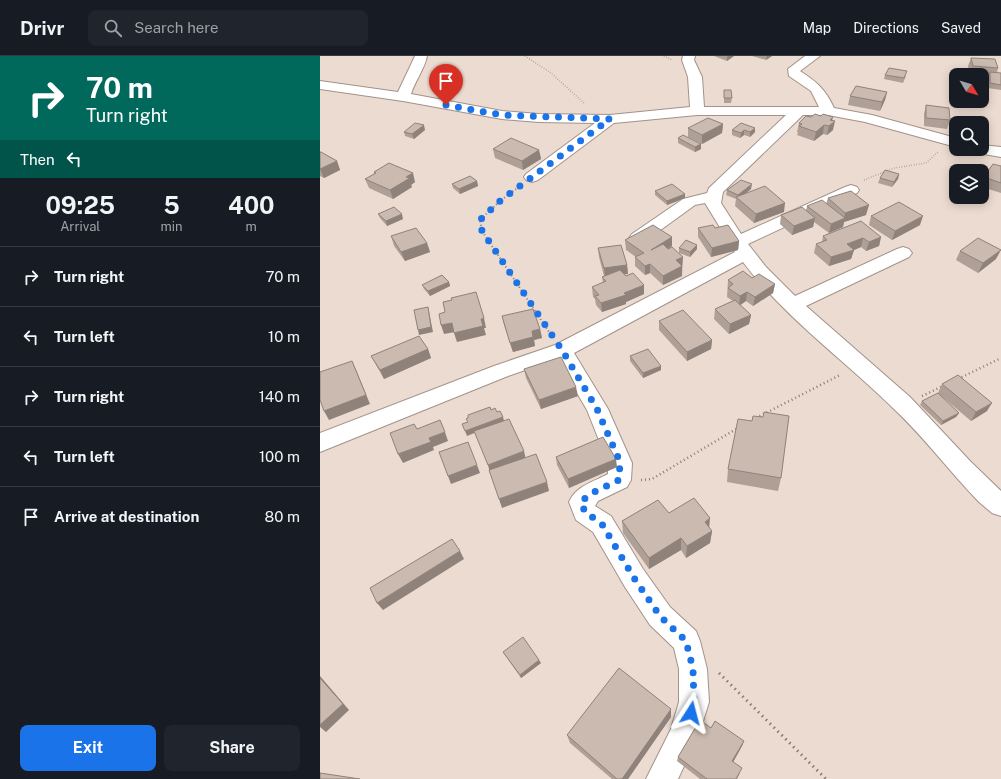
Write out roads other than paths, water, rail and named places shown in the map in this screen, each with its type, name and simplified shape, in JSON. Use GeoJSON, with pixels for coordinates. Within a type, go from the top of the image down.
{"type":"FeatureCollection","features":[{"type":"Feature","properties":{"kind":"street"},"geometry":{"type":"LineString","coordinates":[[403,97],[408,82],[421,56]]}},
{"type":"Feature","properties":{"kind":"street"},"geometry":{"type":"LineString","coordinates":[[689,56],[688,60],[695,77],[697,111]]}},
{"type":"Feature","properties":{"kind":"street"},"geometry":{"type":"LineString","coordinates":[[814,56],[794,68],[794,73],[812,83],[821,94],[828,111]]}},
{"type":"Feature","properties":{"kind":"street"},"geometry":{"type":"LineString","coordinates":[[320,85],[403,97],[502,115],[610,119],[697,111],[828,111],[867,118],[949,141]]}},
{"type":"Feature","properties":{"kind":"street"},"geometry":{"type":"LineString","coordinates":[[798,112],[715,191],[713,203],[742,248],[767,279],[904,405],[935,440],[1001,506]]}},
{"type":"Feature","properties":{"kind":"street"},"geometry":{"type":"LineString","coordinates":[[532,177],[610,119]]}},
{"type":"Feature","properties":{"kind":"street"},"geometry":{"type":"LineString","coordinates":[[989,150],[1001,152]]}},
{"type":"Feature","properties":{"kind":"street"},"geometry":{"type":"LineString","coordinates":[[320,442],[501,371],[562,350],[742,248],[851,190]]}},
{"type":"Feature","properties":{"kind":"street"},"geometry":{"type":"LineString","coordinates":[[638,238],[689,202],[700,198],[714,197]]}},
{"type":"Feature","properties":{"kind":"street"},"geometry":{"type":"LineString","coordinates":[[794,304],[903,253]]}},
{"type":"Feature","properties":{"kind":"street"},"geometry":{"type":"LineString","coordinates":[[562,350],[597,409],[620,462],[619,480],[590,494],[581,502],[585,512],[602,524],[634,578],[660,616],[686,641],[693,669],[694,702],[684,734],[662,779]]}}]}
